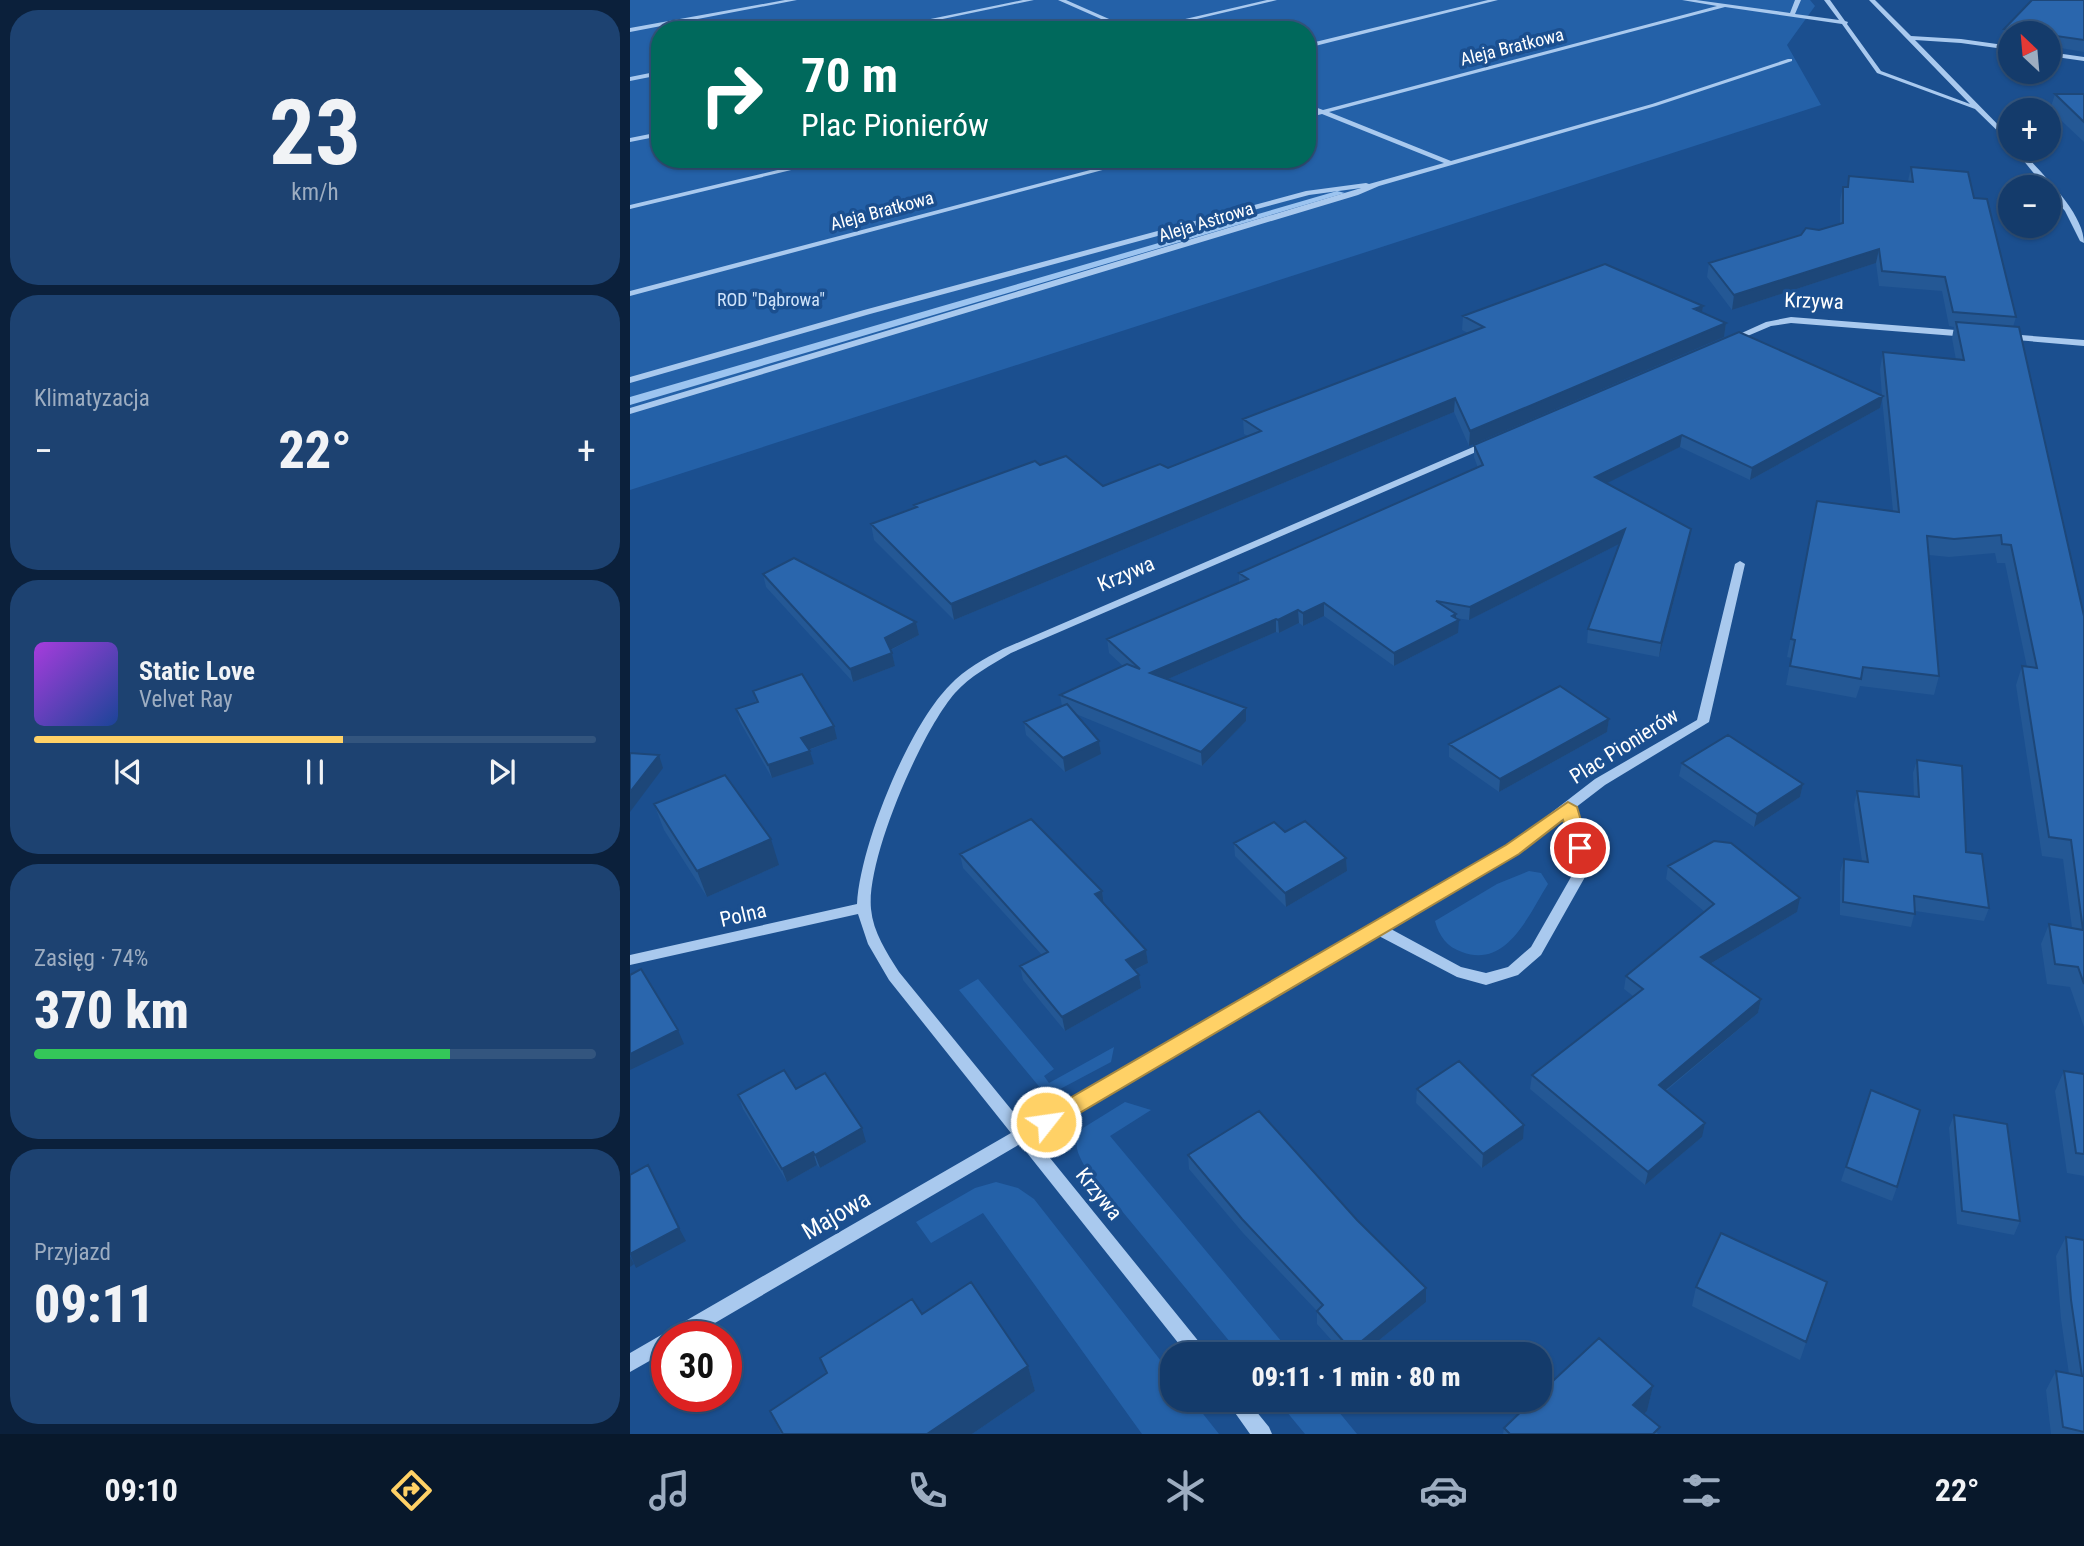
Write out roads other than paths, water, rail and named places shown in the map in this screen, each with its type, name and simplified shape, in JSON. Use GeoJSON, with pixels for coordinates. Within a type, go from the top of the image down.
{"type":"FeatureCollection","features":[{"type":"Feature","properties":{"kind":"street"},"geometry":{"type":"LineString","coordinates":[[679,21],[794,0]]}},
{"type":"Feature","properties":{"kind":"street"},"geometry":{"type":"LineString","coordinates":[[925,21],[1031,0]]}},
{"type":"Feature","properties":{"kind":"street"},"geometry":{"type":"LineString","coordinates":[[1061,0],[1110,21]]}},
{"type":"Feature","properties":{"kind":"street"},"geometry":{"type":"LineString","coordinates":[[1181,21],[1274,0]]}},
{"type":"Feature","properties":{"kind":"street"},"geometry":{"type":"LineString","coordinates":[[1316,44],[1495,0]]}},
{"type":"Feature","properties":{"kind":"street"},"geometry":{"type":"LineString","coordinates":[[1685,0],[1846,23]]}},
{"type":"Feature","properties":{"kind":"street"},"geometry":{"type":"LineString","coordinates":[[1791,16],[1798,0]]}},
{"type":"Feature","properties":{"kind":"street"},"geometry":{"type":"LineString","coordinates":[[1827,0],[1879,72],[1978,109]]}},
{"type":"Feature","properties":{"kind":"street"},"geometry":{"type":"LineString","coordinates":[[1872,0],[1998,129]]}},
{"type":"Feature","properties":{"kind":"street","name":"Aleja Bratkowa"},"geometry":{"type":"LineString","coordinates":[[1316,113],[1710,12],[1723,6]]}},
{"type":"Feature","properties":{"kind":"street"},"geometry":{"type":"LineString","coordinates":[[630,30],[651,26]]}},
{"type":"Feature","properties":{"kind":"street"},"geometry":{"type":"LineString","coordinates":[[1908,38],[1998,46]]}},
{"type":"Feature","properties":{"kind":"street"},"geometry":{"type":"LineString","coordinates":[[2062,56],[2084,59]]}},
{"type":"Feature","properties":{"kind":"street","name":"Aleja Astrowa"},"geometry":{"type":"LineString","coordinates":[[630,411],[1342,197],[1376,184],[1654,105],[1790,60]]}},
{"type":"Feature","properties":{"kind":"street"},"geometry":{"type":"LineString","coordinates":[[630,79],[651,75]]}},
{"type":"Feature","properties":{"kind":"street"},"geometry":{"type":"LineString","coordinates":[[1316,110],[1451,163]]}},
{"type":"Feature","properties":{"kind":"street"},"geometry":{"type":"LineString","coordinates":[[630,140],[651,136]]}},
{"type":"Feature","properties":{"kind":"street"},"geometry":{"type":"LineString","coordinates":[[2027,161],[2068,210],[2084,241]]}},
{"type":"Feature","properties":{"kind":"street"},"geometry":{"type":"LineString","coordinates":[[630,207],[796,168]]}},
{"type":"Feature","properties":{"kind":"street","name":"Aleja Bratkowa"},"geometry":{"type":"LineString","coordinates":[[630,294],[1108,168]]}},
{"type":"Feature","properties":{"kind":"street"},"geometry":{"type":"LineString","coordinates":[[630,380],[867,312],[1309,192],[1376,184]]}},
{"type":"Feature","properties":{"kind":"street","name":"Krzywa"},"geometry":{"type":"LineString","coordinates":[[1710,349],[1782,321],[2084,343]]}},
{"type":"Feature","properties":{"kind":"street","name":"Krzywa"},"geometry":{"type":"LineString","coordinates":[[1188,1342],[894,976],[878,950],[869,929],[864,893],[890,801],[907,764],[946,696],[976,669],[1007,651],[1505,436]]}},
{"type":"Feature","properties":{"kind":"street","name":"Plac Pionierów"},"geometry":{"type":"LineString","coordinates":[[1023,1136],[1513,849],[1600,782],[1703,722],[1740,564]]}},
{"type":"Feature","properties":{"kind":"street","name":"Plac Pionierów"},"geometry":{"type":"LineString","coordinates":[[1379,929],[1457,971],[1486,979],[1513,971],[1536,951],[1578,877],[1580,848],[1568,807]]}},
{"type":"Feature","properties":{"kind":"street","name":"Polna"},"geometry":{"type":"LineString","coordinates":[[630,960],[864,908]]}},
{"type":"Feature","properties":{"kind":"street","name":"Majowa"},"geometry":{"type":"LineString","coordinates":[[702,1321],[1023,1136]]}},
{"type":"Feature","properties":{"kind":"street"},"geometry":{"type":"LineString","coordinates":[[630,1363],[651,1351]]}},
{"type":"Feature","properties":{"kind":"street"},"geometry":{"type":"LineString","coordinates":[[1245,1412],[1262,1434]]}},
{"type":"Feature","properties":{"kind":"waterway"},"geometry":{"type":"LineString","coordinates":[[630,401],[1340,193]]}},
{"type":"Feature","properties":{"kind":"park label","name":"ROD \"Dąbrowa\""},"geometry":{"type":"Point","coordinates":[771,300]}}]}
